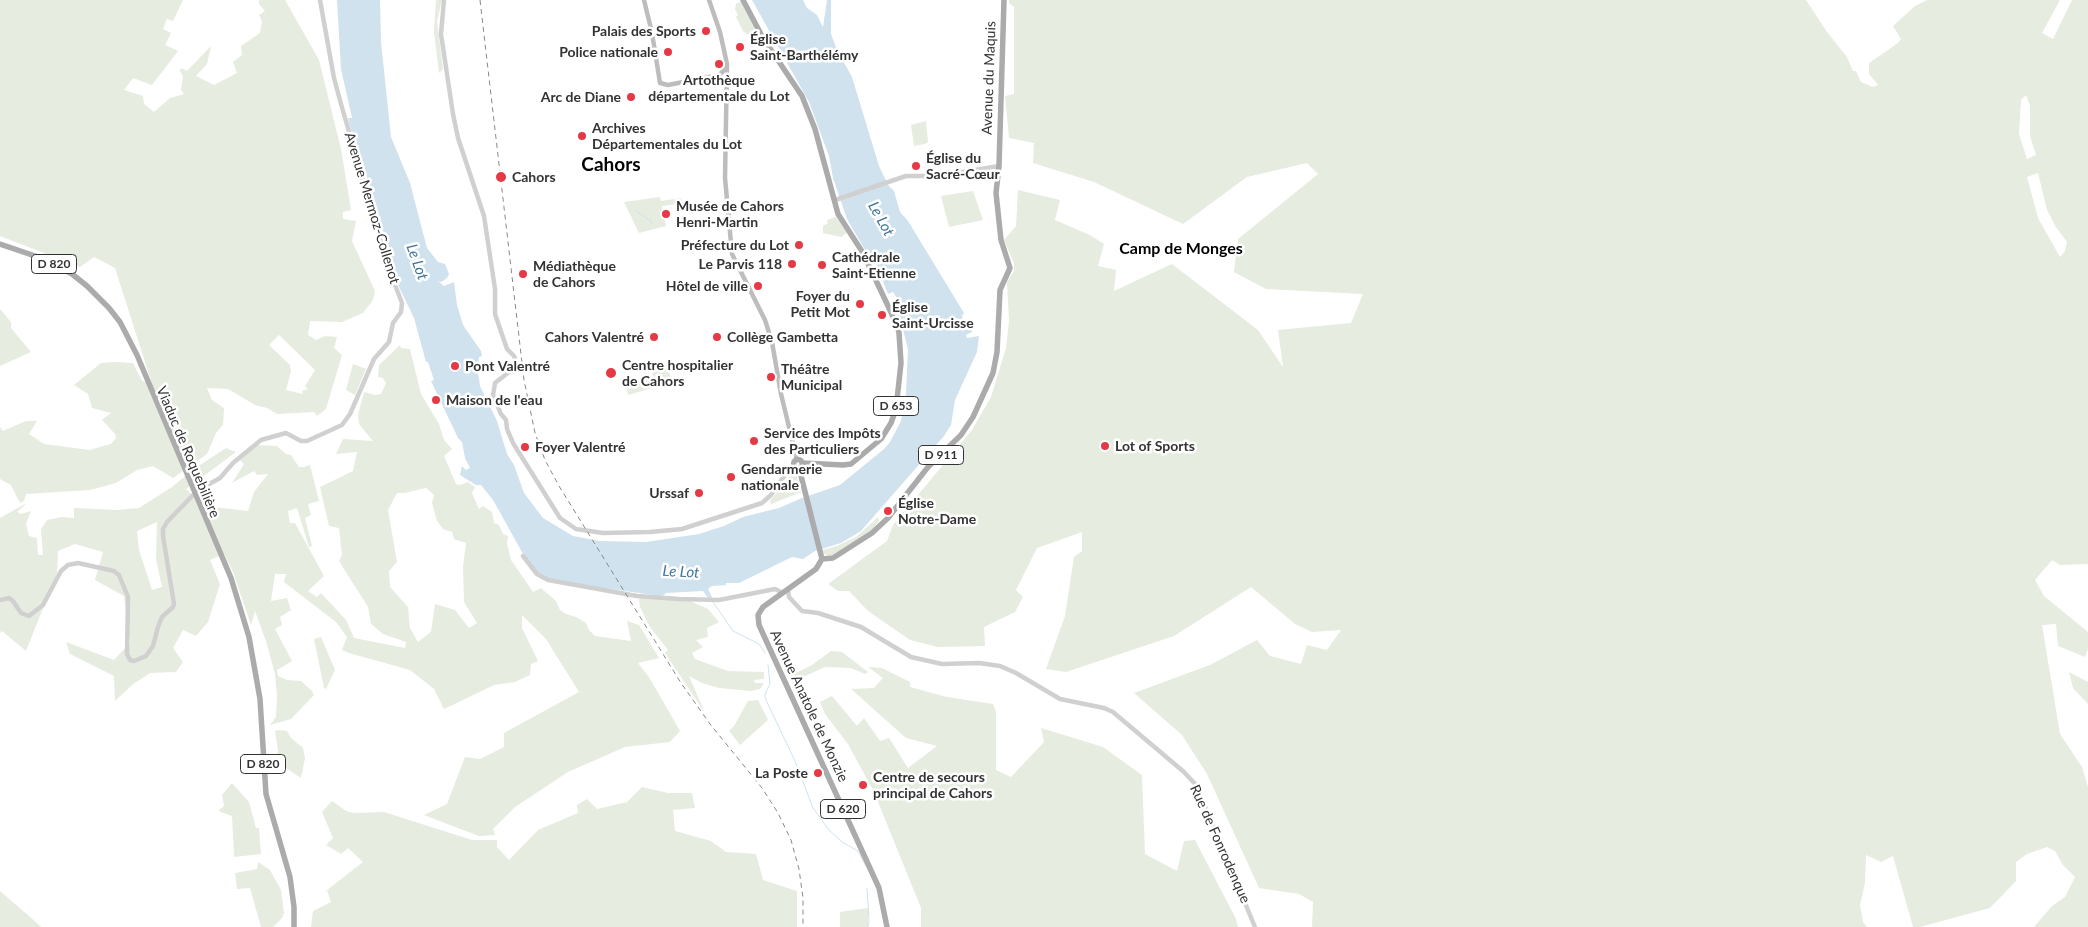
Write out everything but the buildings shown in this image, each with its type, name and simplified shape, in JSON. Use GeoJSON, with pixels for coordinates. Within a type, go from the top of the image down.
{"type":"FeatureCollection","features":[{"type":"Feature","properties":{"kind":"main road"},"geometry":{"type":"LineString","coordinates":[[644,0],[652,33],[660,82],[668,84],[719,75],[727,68]]}},
{"type":"Feature","properties":{"kind":"main road"},"geometry":{"type":"LineString","coordinates":[[708,0],[725,52],[727,68],[725,178],[732,254],[765,320],[772,342],[781,394],[822,559]]}},
{"type":"Feature","properties":{"kind":"main road","name":"D 653"},"geometry":{"type":"LineString","coordinates":[[743,0],[763,38],[791,77],[805,103],[840,218],[863,253],[899,330],[901,365],[894,415],[881,439],[851,464],[798,464]]}},
{"type":"Feature","properties":{"kind":"main road","name":"Avenue du Maquis"},"geometry":{"type":"LineString","coordinates":[[822,559],[833,558],[881,525],[928,467],[961,435],[976,411],[994,369],[997,352],[1000,290],[1008,275],[1010,265],[1001,240],[997,203],[1004,0]]}},
{"type":"Feature","properties":{"kind":"main road"},"geometry":{"type":"LineString","coordinates":[[719,75],[724,77],[727,84]]}},
{"type":"Feature","properties":{"kind":"main road","name":"Viaduc de Roquebilière"},"geometry":{"type":"LineString","coordinates":[[0,244],[27,252],[72,274],[100,298],[136,355],[237,599],[255,665],[260,698],[266,794],[290,877],[294,907],[294,927]]}},
{"type":"Feature","properties":{"kind":"main road","name":"D 620"},"geometry":{"type":"LineString","coordinates":[[784,591],[816,568],[822,559]]}},
{"type":"Feature","properties":{"kind":"main road","name":"Avenue Anatole de Monzie"},"geometry":{"type":"LineString","coordinates":[[784,591],[759,612],[760,631],[879,888],[887,927]]}},
{"type":"Feature","properties":{"kind":"street","name":"Avenue Mermoz-Collenot"},"geometry":{"type":"LineString","coordinates":[[0,600],[9,598],[21,612],[29,616],[43,605],[61,571],[68,565],[78,563],[114,571],[119,575],[128,597],[127,654],[130,660],[140,660],[151,651],[162,618],[174,607],[163,536],[163,529],[167,522],[197,491],[220,478],[233,463],[261,440],[286,433],[301,441],[312,439],[338,427],[346,421],[369,368],[389,342],[394,323],[401,312],[402,303],[388,267],[340,104],[320,0]]}},
{"type":"Feature","properties":{"kind":"street"},"geometry":{"type":"LineString","coordinates":[[444,0],[441,30],[448,90],[458,138],[469,165],[483,212],[495,289],[494,306],[496,320],[507,350],[515,358],[515,366],[495,384],[492,391],[494,400],[506,420],[507,430],[513,443],[560,518],[576,529],[610,533],[682,529],[767,500],[798,464]]}},
{"type":"Feature","properties":{"kind":"street"},"geometry":{"type":"LineString","coordinates":[[836,200],[909,176],[939,176],[999,166]]}},
{"type":"Feature","properties":{"kind":"street"},"geometry":{"type":"LineString","coordinates":[[523,556],[537,574],[548,580],[637,596],[711,600],[774,589],[784,591]]}},
{"type":"Feature","properties":{"kind":"street","name":"Rue de Fonrodenque"},"geometry":{"type":"LineString","coordinates":[[784,591],[796,605],[806,611],[856,625],[911,657],[942,664],[978,663],[997,665],[1008,669],[1060,699],[1104,708],[1113,712],[1193,780],[1200,790],[1254,926]]}},
{"type":"Feature","properties":{"kind":"shaded area"},"geometry":{"type":"Polygon","coordinates":[[[0,0],[183,0],[173,21],[167,19],[163,29],[171,33],[165,45],[178,51],[152,85],[133,78],[124,90],[143,96],[144,104],[154,112],[170,98],[184,94],[181,90],[183,76],[180,71],[181,68],[187,71],[211,46],[207,64],[196,76],[214,85],[237,73],[233,62],[242,55],[241,46],[260,33],[262,21],[259,15],[265,11],[259,4],[259,0],[285,0],[319,60],[341,149],[351,210],[343,212],[343,219],[356,221],[352,241],[375,291],[373,300],[363,313],[342,322],[310,321],[308,335],[316,340],[325,336],[337,337],[334,348],[342,355],[326,409],[317,416],[314,412],[277,414],[267,408],[255,405],[228,389],[207,388],[212,400],[224,408],[223,425],[216,433],[207,454],[173,478],[153,466],[137,470],[116,483],[90,490],[26,494],[24,501],[20,503],[11,485],[0,479],[0,427],[3,431],[26,421],[37,421],[29,434],[44,444],[89,450],[111,444],[116,438],[115,434],[102,420],[111,413],[92,408],[88,394],[74,385],[101,363],[114,362],[133,363],[142,381],[152,384],[115,268],[94,257],[80,267],[0,236],[0,0]],[[279,335],[269,345],[290,365],[291,371],[286,390],[303,394],[302,391],[308,389],[305,386],[315,370],[279,335]]]}},
{"type":"Feature","properties":{"kind":"shaded area"},"geometry":{"type":"Polygon","coordinates":[[[436,0],[442,0],[437,21],[443,69],[439,73],[434,32],[436,0]]]}},
{"type":"Feature","properties":{"kind":"shaded area"},"geometry":{"type":"Polygon","coordinates":[[[1009,0],[1806,0],[1827,32],[1847,57],[1853,71],[1856,71],[1861,82],[1873,87],[1878,85],[1869,74],[1869,63],[1898,43],[1901,39],[1893,26],[1915,6],[1927,0],[2060,0],[2042,33],[2053,39],[2072,0],[2088,0],[2088,564],[2060,565],[2052,560],[2035,580],[2044,596],[2088,632],[2088,649],[2085,657],[2058,646],[2056,624],[2042,625],[2060,734],[2082,767],[2088,787],[2088,927],[2034,927],[2052,906],[2065,897],[2075,877],[2063,865],[2055,851],[2047,847],[2027,854],[2016,862],[2016,881],[1990,908],[1920,927],[1913,927],[1893,856],[1881,862],[1866,855],[1865,883],[1860,905],[1863,922],[1867,927],[1312,927],[1313,902],[1299,894],[1259,888],[1207,774],[1182,735],[1134,693],[1210,665],[1257,640],[1270,656],[1301,664],[1307,645],[1327,650],[1341,630],[1312,632],[1295,624],[1251,587],[1174,636],[1066,672],[1046,669],[1065,616],[1074,557],[1082,551],[1082,532],[1037,548],[1016,590],[1023,597],[1015,612],[984,627],[985,646],[938,647],[910,640],[868,611],[849,591],[838,591],[828,584],[887,541],[893,525],[972,430],[991,397],[1006,348],[1009,321],[1007,282],[1014,271],[1014,263],[1004,240],[1016,226],[1018,190],[1060,200],[1055,220],[1090,235],[1104,244],[1098,266],[1116,270],[1114,291],[1172,264],[1258,330],[1283,367],[1278,330],[1351,323],[1363,294],[1266,289],[1234,272],[1238,239],[1318,174],[1307,163],[1247,177],[1183,224],[1094,182],[1033,163],[1034,143],[1009,138],[1005,96],[1014,94],[1014,7],[1009,3],[1009,0]],[[2026,95],[2021,100],[2019,134],[2027,159],[2036,155],[2030,136],[2030,106],[2026,95]],[[2038,173],[2027,177],[2038,218],[2060,257],[2065,251],[2067,242],[2047,210],[2038,173]]]}},
{"type":"Feature","properties":{"kind":"shaded area"},"geometry":{"type":"Polygon","coordinates":[[[742,1],[760,36],[754,34],[751,37],[743,31],[736,17],[738,15],[735,9],[736,4],[742,1]]]}},
{"type":"Feature","properties":{"kind":"shaded area"},"geometry":{"type":"Polygon","coordinates":[[[926,121],[928,142],[914,146],[911,125],[926,121]]]}},
{"type":"Feature","properties":{"kind":"shaded area"},"geometry":{"type":"Polygon","coordinates":[[[973,191],[983,220],[949,227],[941,196],[973,191]]]}},
{"type":"Feature","properties":{"kind":"shaded area"},"geometry":{"type":"Polygon","coordinates":[[[660,197],[661,201],[681,198],[683,203],[662,206],[666,226],[639,233],[624,202],[660,197]]]}},
{"type":"Feature","properties":{"kind":"shaded area"},"geometry":{"type":"Polygon","coordinates":[[[836,217],[847,233],[841,237],[823,233],[823,226],[828,223],[827,220],[836,217]]]}},
{"type":"Feature","properties":{"kind":"shaded area"},"geometry":{"type":"Polygon","coordinates":[[[0,309],[11,322],[11,328],[31,352],[0,366],[0,309]]]}},
{"type":"Feature","properties":{"kind":"shaded area"},"geometry":{"type":"Polygon","coordinates":[[[400,345],[401,348],[410,349],[421,394],[439,424],[444,440],[452,449],[444,456],[456,484],[460,485],[468,482],[475,487],[472,493],[479,509],[483,506],[492,512],[494,523],[499,525],[503,534],[508,536],[507,543],[511,560],[533,592],[541,588],[556,601],[560,610],[586,623],[589,630],[595,636],[631,641],[627,621],[639,625],[659,658],[638,663],[649,677],[680,731],[670,742],[625,747],[568,772],[515,807],[493,829],[495,835],[479,836],[424,815],[447,804],[465,757],[480,759],[504,747],[504,733],[579,692],[546,639],[522,615],[522,628],[538,661],[531,664],[530,675],[515,682],[494,685],[444,709],[434,689],[410,670],[342,650],[347,637],[336,622],[284,582],[286,574],[275,574],[271,601],[287,598],[291,610],[280,617],[282,625],[275,629],[292,661],[277,670],[278,676],[287,680],[301,681],[314,695],[291,719],[270,725],[276,717],[275,674],[255,611],[251,625],[233,572],[224,554],[210,560],[220,584],[208,622],[196,636],[183,630],[173,648],[183,662],[176,672],[150,673],[132,685],[115,701],[114,676],[70,654],[66,642],[114,660],[130,643],[124,596],[95,580],[103,552],[75,544],[58,551],[57,573],[26,651],[2,631],[0,633],[0,518],[26,504],[17,512],[21,514],[31,511],[26,524],[29,536],[37,538],[38,555],[43,555],[41,529],[47,520],[61,517],[74,518],[74,508],[116,510],[139,508],[226,448],[236,452],[186,489],[204,506],[248,511],[254,492],[268,474],[257,475],[254,471],[232,483],[244,464],[240,460],[257,445],[277,446],[286,454],[291,455],[299,467],[310,465],[319,501],[308,504],[311,515],[305,518],[312,546],[309,547],[297,508],[288,511],[290,523],[295,523],[324,576],[308,591],[317,597],[321,593],[346,620],[354,638],[405,648],[406,642],[383,634],[371,624],[368,607],[339,561],[342,555],[339,528],[329,526],[320,487],[353,471],[357,452],[336,454],[343,439],[373,441],[359,424],[358,415],[364,392],[375,395],[381,394],[386,383],[383,378],[378,377],[379,365],[400,345]],[[426,488],[397,493],[388,510],[397,562],[389,571],[390,587],[408,607],[410,628],[418,642],[431,632],[435,604],[455,610],[469,628],[477,623],[464,602],[463,567],[466,543],[454,539],[452,532],[443,529],[437,521],[432,503],[434,495],[426,488]],[[157,522],[137,531],[139,550],[152,590],[162,587],[156,559],[157,522]]]}},
{"type":"Feature","properties":{"kind":"shaded area"},"geometry":{"type":"Polygon","coordinates":[[[353,364],[366,369],[355,395],[346,390],[353,364]]]}},
{"type":"Feature","properties":{"kind":"shaded area"},"geometry":{"type":"Polygon","coordinates":[[[668,367],[672,382],[657,386],[652,372],[668,367]]]}},
{"type":"Feature","properties":{"kind":"shaded area"},"geometry":{"type":"Polygon","coordinates":[[[649,378],[652,388],[628,395],[626,383],[649,378]]]}},
{"type":"Feature","properties":{"kind":"shaded area"},"geometry":{"type":"Polygon","coordinates":[[[794,470],[801,492],[771,504],[770,501],[794,470]]]}},
{"type":"Feature","properties":{"kind":"shaded area"},"geometry":{"type":"Polygon","coordinates":[[[878,517],[879,521],[871,531],[835,554],[830,556],[824,554],[822,550],[837,546],[856,537],[878,517]]]}},
{"type":"Feature","properties":{"kind":"shaded area"},"geometry":{"type":"Polygon","coordinates":[[[643,597],[690,601],[708,609],[719,622],[707,628],[708,637],[696,640],[703,647],[692,653],[695,659],[728,671],[764,672],[764,679],[754,680],[755,683],[764,683],[760,689],[750,691],[719,688],[702,683],[689,676],[705,713],[665,653],[668,650],[650,627],[640,607],[639,599],[643,597]]]}},
{"type":"Feature","properties":{"kind":"shaded area"},"geometry":{"type":"Polygon","coordinates":[[[321,637],[335,670],[326,689],[324,688],[314,639],[321,637]]]}},
{"type":"Feature","properties":{"kind":"shaded area"},"geometry":{"type":"Polygon","coordinates":[[[831,651],[842,652],[868,672],[865,674],[851,668],[825,667],[796,680],[794,674],[812,665],[831,651]]]}},
{"type":"Feature","properties":{"kind":"shaded area"},"geometry":{"type":"Polygon","coordinates":[[[868,667],[882,668],[910,682],[910,687],[947,697],[993,704],[996,712],[996,770],[1011,777],[1044,742],[1041,728],[1103,747],[1142,775],[1145,854],[1177,871],[1184,841],[1195,840],[1236,919],[1238,927],[921,927],[921,908],[874,792],[848,744],[825,714],[820,702],[832,696],[857,726],[864,718],[880,741],[889,738],[908,768],[937,746],[906,738],[851,689],[874,688],[883,678],[868,667]]]}},
{"type":"Feature","properties":{"kind":"shaded area"},"geometry":{"type":"Polygon","coordinates":[[[2069,672],[2088,682],[2088,704],[2073,688],[2069,672]]]}},
{"type":"Feature","properties":{"kind":"shaded area"},"geometry":{"type":"Polygon","coordinates":[[[758,700],[768,720],[740,745],[729,731],[734,726],[748,701],[758,700]]]}},
{"type":"Feature","properties":{"kind":"shaded area"},"geometry":{"type":"Polygon","coordinates":[[[275,731],[287,731],[291,738],[303,748],[305,758],[301,778],[276,761],[278,751],[275,731]]]}},
{"type":"Feature","properties":{"kind":"shaded area"},"geometry":{"type":"Polygon","coordinates":[[[232,783],[249,802],[256,828],[259,828],[261,854],[234,857],[232,816],[218,811],[224,806],[222,795],[232,783]]]}},
{"type":"Feature","properties":{"kind":"shaded area"},"geometry":{"type":"Polygon","coordinates":[[[642,787],[668,793],[692,793],[695,808],[673,810],[675,831],[711,841],[726,852],[756,854],[763,880],[797,891],[797,927],[311,927],[313,911],[331,902],[327,890],[363,862],[348,848],[341,854],[326,845],[333,838],[322,812],[332,801],[346,811],[354,813],[384,812],[472,840],[497,840],[497,847],[509,860],[538,830],[578,813],[577,805],[587,799],[597,809],[627,802],[642,787]]]}},
{"type":"Feature","properties":{"kind":"shaded area"},"geometry":{"type":"Polygon","coordinates":[[[258,862],[270,870],[281,890],[284,913],[282,918],[273,927],[261,927],[250,888],[237,889],[235,873],[257,869],[258,862]]]}},
{"type":"Feature","properties":{"kind":"shaded area"},"geometry":{"type":"Polygon","coordinates":[[[0,891],[37,923],[41,927],[0,927],[0,891]]]}},
{"type":"Feature","properties":{"kind":"shaded area"},"geometry":{"type":"Polygon","coordinates":[[[868,908],[868,927],[840,927],[840,912],[868,908]]]}},
{"type":"Feature","properties":{"kind":"water","name":"Le Lot"},"geometry":{"type":"Polygon","coordinates":[[[337,0],[380,0],[381,42],[391,137],[410,183],[427,248],[438,262],[445,264],[449,274],[441,282],[438,281],[444,286],[454,282],[457,305],[463,325],[481,351],[482,356],[479,357],[478,372],[480,386],[497,421],[507,454],[514,465],[524,493],[543,518],[573,536],[600,541],[646,542],[699,534],[724,526],[743,517],[779,508],[840,485],[884,449],[901,421],[906,394],[908,350],[902,325],[892,302],[897,298],[893,292],[888,294],[874,259],[868,250],[865,250],[847,219],[833,178],[829,156],[809,102],[752,0],[803,0],[807,8],[817,15],[823,27],[827,0],[831,0],[831,34],[837,50],[852,77],[879,166],[888,185],[894,191],[900,212],[908,221],[964,313],[962,316],[964,325],[972,326],[972,332],[966,335],[967,338],[979,336],[977,352],[955,400],[951,425],[944,436],[861,531],[841,543],[815,551],[803,559],[792,557],[739,583],[712,586],[708,589],[711,598],[708,598],[703,591],[666,593],[660,596],[583,585],[545,578],[536,572],[522,552],[493,500],[481,485],[476,485],[460,475],[462,466],[466,470],[470,468],[465,458],[462,442],[458,438],[431,381],[434,380],[428,362],[426,362],[414,318],[398,285],[374,198],[350,127],[348,118],[352,118],[341,69],[337,0]]]}},
{"type":"Feature","properties":{"kind":"waterway"},"geometry":{"type":"LineString","coordinates":[[636,211],[651,221],[652,224]]}},
{"type":"Feature","properties":{"kind":"waterway"},"geometry":{"type":"LineString","coordinates":[[713,602],[733,631],[759,644],[765,653]]}},
{"type":"Feature","properties":{"kind":"waterway"},"geometry":{"type":"LineString","coordinates":[[768,665],[770,684],[765,698],[795,761],[813,808],[829,830],[842,842],[858,851],[866,866]]}},
{"type":"Feature","properties":{"kind":"waterway"},"geometry":{"type":"LineString","coordinates":[[867,888],[868,927]]}},
{"type":"Feature","properties":{"kind":"railway"},"geometry":{"type":"LineString","coordinates":[[480,0],[524,380],[535,433],[545,460],[559,486],[681,683],[710,724],[762,788],[778,813],[791,840],[799,869],[803,898],[803,927]]}},
{"type":"Feature","properties":{"kind":"place","name":"Palais des Sports"},"geometry":{"type":"Point","coordinates":[706,31]}},
{"type":"Feature","properties":{"kind":"place","name":"Église Saint-Barthélémy"},"geometry":{"type":"Point","coordinates":[740,47]}},
{"type":"Feature","properties":{"kind":"place","name":"Police nationale"},"geometry":{"type":"Point","coordinates":[668,52]}},
{"type":"Feature","properties":{"kind":"place","name":"Artothèque départementale du Lot"},"geometry":{"type":"Point","coordinates":[719,64]}},
{"type":"Feature","properties":{"kind":"place","name":"Arc de Diane"},"geometry":{"type":"Point","coordinates":[631,97]}},
{"type":"Feature","properties":{"kind":"place","name":"Archives Départementales du Lot"},"geometry":{"type":"Point","coordinates":[582,136]}},
{"type":"Feature","properties":{"kind":"place","name":"Église du Sacré-Cœur"},"geometry":{"type":"Point","coordinates":[916,166]}},
{"type":"Feature","properties":{"kind":"place","name":"Cahors"},"geometry":{"type":"Point","coordinates":[501,177]}},
{"type":"Feature","properties":{"kind":"place","name":"Musée de Cahors Henri-Martin"},"geometry":{"type":"Point","coordinates":[666,214]}},
{"type":"Feature","properties":{"kind":"place","name":"Préfecture du Lot"},"geometry":{"type":"Point","coordinates":[799,245]}},
{"type":"Feature","properties":{"kind":"place","name":"Le Parvis 118"},"geometry":{"type":"Point","coordinates":[792,264]}},
{"type":"Feature","properties":{"kind":"place","name":"Cathédrale Saint-Etienne"},"geometry":{"type":"Point","coordinates":[822,265]}},
{"type":"Feature","properties":{"kind":"place","name":"Médiathèque de Cahors"},"geometry":{"type":"Point","coordinates":[523,274]}},
{"type":"Feature","properties":{"kind":"place","name":"Hôtel de ville"},"geometry":{"type":"Point","coordinates":[758,286]}},
{"type":"Feature","properties":{"kind":"place","name":"Foyer du Petit Mot"},"geometry":{"type":"Point","coordinates":[860,304]}},
{"type":"Feature","properties":{"kind":"place","name":"Église Saint-Urcisse"},"geometry":{"type":"Point","coordinates":[882,315]}},
{"type":"Feature","properties":{"kind":"place","name":"Cahors Valentré"},"geometry":{"type":"Point","coordinates":[654,337]}},
{"type":"Feature","properties":{"kind":"place","name":"Collège Gambetta"},"geometry":{"type":"Point","coordinates":[717,337]}},
{"type":"Feature","properties":{"kind":"place","name":"Pont Valentré"},"geometry":{"type":"Point","coordinates":[455,366]}},
{"type":"Feature","properties":{"kind":"place","name":"Centre hospitalier de Cahors"},"geometry":{"type":"Point","coordinates":[611,373]}},
{"type":"Feature","properties":{"kind":"place","name":"Théâtre Municipal"},"geometry":{"type":"Point","coordinates":[771,377]}},
{"type":"Feature","properties":{"kind":"place","name":"Maison de l'eau"},"geometry":{"type":"Point","coordinates":[436,400]}},
{"type":"Feature","properties":{"kind":"place","name":"Service des Impôts des Particuliers"},"geometry":{"type":"Point","coordinates":[754,441]}},
{"type":"Feature","properties":{"kind":"place","name":"Lot of Sports"},"geometry":{"type":"Point","coordinates":[1105,446]}},
{"type":"Feature","properties":{"kind":"place","name":"Foyer Valentré"},"geometry":{"type":"Point","coordinates":[525,447]}},
{"type":"Feature","properties":{"kind":"place","name":"Gendarmerie nationale"},"geometry":{"type":"Point","coordinates":[731,477]}},
{"type":"Feature","properties":{"kind":"place","name":"Urssaf"},"geometry":{"type":"Point","coordinates":[699,493]}},
{"type":"Feature","properties":{"kind":"place","name":"Église Notre-Dame"},"geometry":{"type":"Point","coordinates":[888,511]}},
{"type":"Feature","properties":{"kind":"place","name":"La Poste"},"geometry":{"type":"Point","coordinates":[818,773]}},
{"type":"Feature","properties":{"kind":"place","name":"Centre de secours principal de Cahors"},"geometry":{"type":"Point","coordinates":[863,785]}},
{"type":"Feature","properties":{"kind":"district","name":"Cahors"},"geometry":{"type":"Point","coordinates":[611,165]}},
{"type":"Feature","properties":{"kind":"district","name":"Camp de Monges"},"geometry":{"type":"Point","coordinates":[1181,249]}}]}
